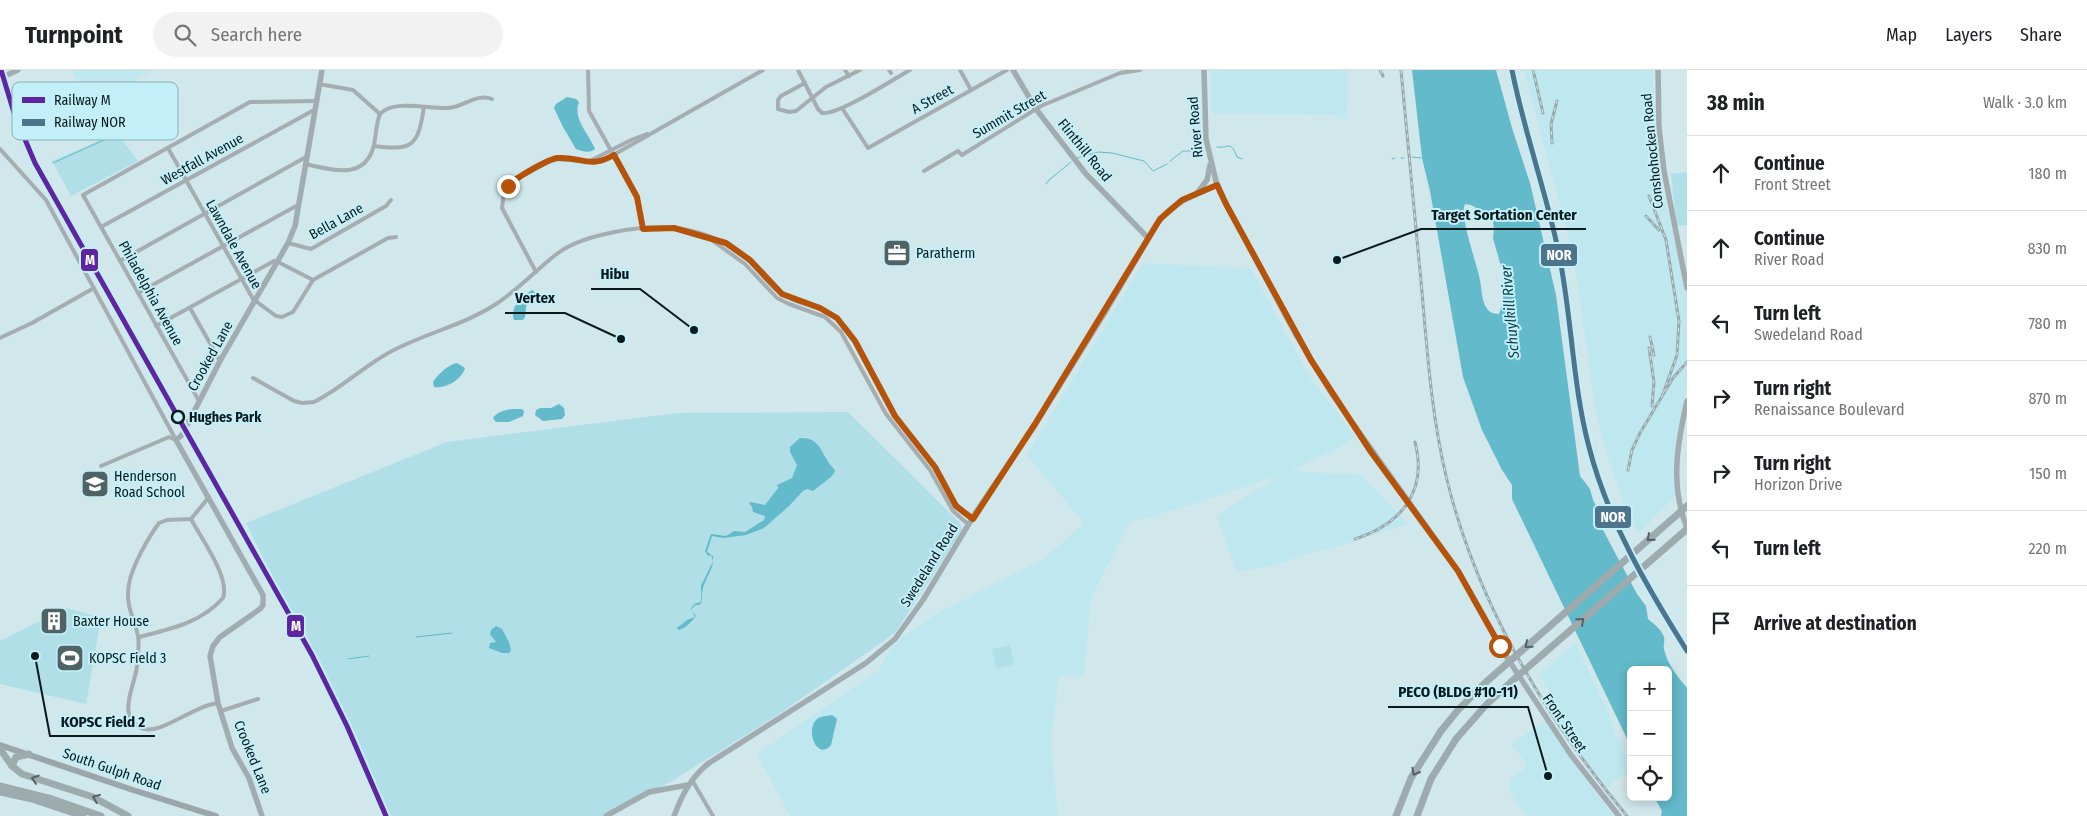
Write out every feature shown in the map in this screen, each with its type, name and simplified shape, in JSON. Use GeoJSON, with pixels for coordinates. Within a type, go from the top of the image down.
{"type":"FeatureCollection","features":[{"type":"Feature","properties":{"kind":"highway"},"geometry":{"type":"LineString","coordinates":[[1396,816],[1411,778],[1441,731],[1458,710],[1486,682],[1687,506]]}},
{"type":"Feature","properties":{"kind":"highway"},"geometry":{"type":"LineString","coordinates":[[1416,816],[1431,778],[1456,739],[1486,705],[1687,529]]}},
{"type":"Feature","properties":{"kind":"highway"},"geometry":{"type":"LineString","coordinates":[[0,749],[12,766],[28,777],[100,800],[128,816]]}},
{"type":"Feature","properties":{"kind":"highway"},"geometry":{"type":"LineString","coordinates":[[12,766],[17,756],[29,754]]}},
{"type":"Feature","properties":{"kind":"highway"},"geometry":{"type":"LineString","coordinates":[[0,786],[52,799],[101,816]]}},
{"type":"Feature","properties":{"kind":"highway"},"geometry":{"type":"LineString","coordinates":[[0,792],[32,799],[82,816]]}},
{"type":"Feature","properties":{"kind":"main road"},"geometry":{"type":"LineString","coordinates":[[0,78],[18,70]]}},
{"type":"Feature","properties":{"kind":"main road","name":"Crooked Lane"},"geometry":{"type":"LineString","coordinates":[[262,816],[249,778],[232,748],[218,703],[210,662],[213,646],[220,637],[257,613],[263,605],[261,590],[176,440],[182,435],[220,361],[288,242],[294,226],[322,70]]}},
{"type":"Feature","properties":{"kind":"main road","name":"River Road"},"geometry":{"type":"LineString","coordinates":[[1204,70],[1205,131],[1210,163],[1217,185],[1295,333],[1323,380],[1371,452],[1452,562]]}},
{"type":"Feature","properties":{"kind":"main road","name":"Conshohocken Road"},"geometry":{"type":"LineString","coordinates":[[1658,70],[1659,128],[1664,171],[1687,288]]}},
{"type":"Feature","properties":{"kind":"main road","name":"Flinthill Road"},"geometry":{"type":"LineString","coordinates":[[1015,71],[1036,109],[1086,174],[1148,238]]}},
{"type":"Feature","properties":{"kind":"main road"},"geometry":{"type":"LineString","coordinates":[[1197,193],[1207,180],[1210,163]]}},
{"type":"Feature","properties":{"kind":"main road","name":"Swedeland Road"},"geometry":{"type":"LineString","coordinates":[[690,783],[701,769],[718,756],[866,663],[889,645],[902,631],[1044,411],[1148,238],[1168,211],[1182,200],[1217,185]]}},
{"type":"Feature","properties":{"kind":"main road"},"geometry":{"type":"LineString","coordinates":[[1687,401],[1680,432],[1676,466],[1678,499],[1687,529]]}},
{"type":"Feature","properties":{"kind":"main road","name":"Front Street"},"geometry":{"type":"LineString","coordinates":[[1452,562],[1520,678],[1571,755],[1619,816]]}},
{"type":"Feature","properties":{"kind":"main road","name":"South Gulph Road"},"geometry":{"type":"LineString","coordinates":[[0,745],[216,816]]}},
{"type":"Feature","properties":{"kind":"main road"},"geometry":{"type":"LineString","coordinates":[[606,816],[649,792],[690,783]]}},
{"type":"Feature","properties":{"kind":"main road"},"geometry":{"type":"LineString","coordinates":[[674,816],[690,783]]}},
{"type":"Feature","properties":{"kind":"street"},"geometry":{"type":"LineString","coordinates":[[588,70],[589,111],[637,197],[643,229]]}},
{"type":"Feature","properties":{"kind":"street"},"geometry":{"type":"LineString","coordinates":[[536,272],[504,215],[502,201],[504,192],[512,181],[553,159],[601,162],[763,70]]}},
{"type":"Feature","properties":{"kind":"street"},"geometry":{"type":"LineString","coordinates":[[798,70],[822,113],[828,114],[910,70]]}},
{"type":"Feature","properties":{"kind":"street"},"geometry":{"type":"LineString","coordinates":[[845,70],[849,76]]}},
{"type":"Feature","properties":{"kind":"street"},"geometry":{"type":"LineString","coordinates":[[805,83],[781,96],[778,100],[778,109],[789,112],[796,110],[826,87],[860,70]]}},
{"type":"Feature","properties":{"kind":"street"},"geometry":{"type":"LineString","coordinates":[[960,70],[971,90]]}},
{"type":"Feature","properties":{"kind":"street","name":"A Street"},"geometry":{"type":"LineString","coordinates":[[842,108],[868,148],[1008,70]]}},
{"type":"Feature","properties":{"kind":"street","name":"Summit Street"},"geometry":{"type":"LineString","coordinates":[[924,171],[958,151],[962,155],[1036,109],[1119,72],[1140,70]]}},
{"type":"Feature","properties":{"kind":"street"},"geometry":{"type":"LineString","coordinates":[[320,84],[353,90],[380,114]]}},
{"type":"Feature","properties":{"kind":"street"},"geometry":{"type":"LineString","coordinates":[[120,261],[305,161],[339,171],[351,170],[365,162],[374,146],[380,114],[385,110],[395,107],[451,108],[479,97],[492,100]]}},
{"type":"Feature","properties":{"kind":"street"},"geometry":{"type":"LineString","coordinates":[[168,148],[250,102],[316,100]]}},
{"type":"Feature","properties":{"kind":"street"},"geometry":{"type":"LineString","coordinates":[[374,146],[398,149],[410,144],[419,133],[424,107]]}},
{"type":"Feature","properties":{"kind":"street","name":"Westfall Avenue"},"geometry":{"type":"LineString","coordinates":[[101,227],[314,110]]}},
{"type":"Feature","properties":{"kind":"street"},"geometry":{"type":"LineString","coordinates":[[588,162],[636,137],[655,132]]}},
{"type":"Feature","properties":{"kind":"street","name":"Lawndale Avenue"},"geometry":{"type":"LineString","coordinates":[[168,148],[255,302],[276,316],[282,317],[293,312],[314,280],[388,238],[396,237]]}},
{"type":"Feature","properties":{"kind":"street","name":"Philadelphia Avenue"},"geometry":{"type":"LineString","coordinates":[[168,148],[83,195],[199,401]]}},
{"type":"Feature","properties":{"kind":"street"},"geometry":{"type":"LineString","coordinates":[[0,149],[46,200],[176,440]]}},
{"type":"Feature","properties":{"kind":"street","name":"Bella Lane"},"geometry":{"type":"LineString","coordinates":[[288,242],[311,249],[386,206],[391,200]]}},
{"type":"Feature","properties":{"kind":"street"},"geometry":{"type":"LineString","coordinates":[[138,293],[298,205]]}},
{"type":"Feature","properties":{"kind":"street"},"geometry":{"type":"LineString","coordinates":[[253,378],[294,401],[302,403],[314,402],[392,351],[483,313],[504,299],[559,253],[577,242],[598,236],[643,229],[674,228],[726,243],[743,254],[782,294],[825,310],[846,328],[895,416],[935,467],[956,506],[973,519]]}},
{"type":"Feature","properties":{"kind":"street"},"geometry":{"type":"LineString","coordinates":[[707,236],[745,264],[776,298],[825,317],[838,327],[886,414],[930,470],[952,511],[969,525]]}},
{"type":"Feature","properties":{"kind":"street"},"geometry":{"type":"LineString","coordinates":[[156,326],[274,261],[314,280]]}},
{"type":"Feature","properties":{"kind":"street"},"geometry":{"type":"LineString","coordinates":[[0,338],[32,323],[94,288]]}},
{"type":"Feature","properties":{"kind":"street"},"geometry":{"type":"LineString","coordinates":[[190,308],[220,361]]}},
{"type":"Feature","properties":{"kind":"street"},"geometry":{"type":"LineString","coordinates":[[1680,432],[1687,431]]}},
{"type":"Feature","properties":{"kind":"street"},"geometry":{"type":"LineString","coordinates":[[101,466],[169,437],[176,440]]}},
{"type":"Feature","properties":{"kind":"street"},"geometry":{"type":"LineString","coordinates":[[209,497],[190,519],[167,520],[159,523],[133,570],[128,586],[128,601],[130,616],[139,637],[136,674],[127,705],[129,714],[136,725],[145,730],[156,730],[202,706],[218,703]]}},
{"type":"Feature","properties":{"kind":"street"},"geometry":{"type":"LineString","coordinates":[[139,637],[180,627],[197,619],[224,598],[224,582],[190,519]]}},
{"type":"Feature","properties":{"kind":"street"},"geometry":{"type":"LineString","coordinates":[[221,712],[258,699]]}},
{"type":"Feature","properties":{"kind":"street"},"geometry":{"type":"LineString","coordinates":[[690,783],[713,816]]}},
{"type":"Feature","properties":{"kind":"shaded area"},"geometry":{"type":"Polygon","coordinates":[[[71,70],[153,70],[131,82],[78,82],[71,70]]]}},
{"type":"Feature","properties":{"kind":"shaded area"},"geometry":{"type":"Polygon","coordinates":[[[1211,70],[1348,70],[1347,119],[1335,115],[1211,113],[1211,70]]]}},
{"type":"Feature","properties":{"kind":"shaded area"},"geometry":{"type":"Polygon","coordinates":[[[1524,70],[1653,70],[1655,165],[1687,294],[1687,384],[1673,465],[1676,495],[1639,533],[1627,512],[1607,455],[1595,410],[1577,279],[1567,231],[1524,70]]]}},
{"type":"Feature","properties":{"kind":"shaded area"},"geometry":{"type":"Polygon","coordinates":[[[101,140],[122,140],[138,161],[71,196],[52,161],[101,140]]]}},
{"type":"Feature","properties":{"kind":"shaded area"},"geometry":{"type":"Polygon","coordinates":[[[1687,172],[1687,225],[1677,226],[1671,174],[1687,172]]]}},
{"type":"Feature","properties":{"kind":"shaded area"},"geometry":{"type":"Polygon","coordinates":[[[1143,263],[1251,269],[1310,378],[1355,436],[1338,448],[1290,471],[1361,475],[1408,524],[1275,565],[1237,572],[1216,516],[1280,475],[1181,508],[1130,522],[1091,597],[1084,676],[1059,675],[1051,744],[1058,816],[790,816],[757,754],[879,670],[888,652],[902,637],[936,614],[1045,558],[1084,523],[1027,455],[1143,263]]]}},
{"type":"Feature","properties":{"kind":"shaded area"},"geometry":{"type":"Polygon","coordinates":[[[848,412],[960,523],[962,530],[895,633],[779,714],[672,781],[608,816],[391,816],[246,523],[447,442],[678,413],[848,412]]]}},
{"type":"Feature","properties":{"kind":"shaded area"},"geometry":{"type":"Polygon","coordinates":[[[67,608],[101,618],[86,704],[0,684],[0,641],[67,608]]]}},
{"type":"Feature","properties":{"kind":"shaded area"},"geometry":{"type":"Polygon","coordinates":[[[1575,643],[1609,714],[1627,762],[1627,771],[1606,788],[1553,713],[1560,708],[1539,675],[1575,643]]]}},
{"type":"Feature","properties":{"kind":"shaded area"},"geometry":{"type":"Polygon","coordinates":[[[1010,645],[1014,664],[996,668],[992,649],[1010,645]]]}},
{"type":"Feature","properties":{"kind":"shaded area"},"geometry":{"type":"Polygon","coordinates":[[[1546,721],[1614,816],[1527,816],[1522,812],[1510,791],[1509,779],[1525,768],[1526,763],[1511,744],[1546,721]]]}},
{"type":"Feature","properties":{"kind":"water","name":"Schuylkill River"},"geometry":{"type":"Polygon","coordinates":[[[1412,70],[1496,70],[1530,183],[1556,295],[1580,476],[1590,489],[1593,500],[1601,515],[1603,530],[1637,594],[1646,606],[1648,619],[1663,634],[1665,655],[1671,666],[1627,666],[1627,739],[1512,499],[1512,485],[1502,470],[1482,430],[1463,377],[1430,191],[1422,158],[1412,70]],[[1465,204],[1464,219],[1483,299],[1488,310],[1499,314],[1503,302],[1504,281],[1508,272],[1500,263],[1493,238],[1492,216],[1471,205],[1465,204]]]}},
{"type":"Feature","properties":{"kind":"water"},"geometry":{"type":"Polygon","coordinates":[[[567,97],[576,99],[579,102],[577,108],[578,115],[582,127],[593,144],[595,149],[593,151],[586,152],[576,149],[563,127],[554,108],[556,104],[567,97]]]}},
{"type":"Feature","properties":{"kind":"water"},"geometry":{"type":"Polygon","coordinates":[[[532,290],[535,292],[526,307],[523,320],[514,320],[515,306],[520,299],[532,290]]]}},
{"type":"Feature","properties":{"kind":"water"},"geometry":{"type":"Polygon","coordinates":[[[457,363],[465,368],[461,376],[448,385],[434,387],[433,382],[437,376],[457,363]]]}},
{"type":"Feature","properties":{"kind":"water"},"geometry":{"type":"Polygon","coordinates":[[[559,404],[564,408],[565,415],[562,419],[543,421],[535,415],[536,410],[540,408],[551,408],[559,404]]]}},
{"type":"Feature","properties":{"kind":"water"},"geometry":{"type":"Polygon","coordinates":[[[522,409],[524,411],[523,416],[509,422],[496,422],[493,418],[502,411],[522,409]]]}},
{"type":"Feature","properties":{"kind":"water"},"geometry":{"type":"Polygon","coordinates":[[[800,438],[817,444],[835,471],[832,476],[813,491],[807,489],[803,491],[764,528],[746,535],[723,538],[712,536],[707,552],[713,556],[713,561],[711,555],[708,556],[705,551],[711,534],[726,536],[734,531],[745,532],[764,520],[765,516],[753,512],[749,503],[765,505],[778,488],[777,485],[792,478],[797,465],[790,452],[790,447],[800,438]]]}},
{"type":"Feature","properties":{"kind":"water"},"geometry":{"type":"Polygon","coordinates":[[[713,561],[703,589],[702,602],[699,605],[695,605],[691,610],[694,604],[701,602],[701,586],[713,561]]]}},
{"type":"Feature","properties":{"kind":"water"},"geometry":{"type":"Polygon","coordinates":[[[692,612],[696,616],[690,623],[678,630],[677,628],[687,620],[695,617],[692,612]]]}},
{"type":"Feature","properties":{"kind":"water"},"geometry":{"type":"Polygon","coordinates":[[[496,626],[502,629],[509,642],[511,650],[509,653],[502,653],[489,648],[490,643],[496,642],[490,634],[491,630],[496,626]]]}},
{"type":"Feature","properties":{"kind":"water"},"geometry":{"type":"Polygon","coordinates":[[[1672,668],[1687,688],[1687,816],[1661,816],[1662,811],[1656,801],[1672,801],[1672,668]]]}},
{"type":"Feature","properties":{"kind":"water"},"geometry":{"type":"Polygon","coordinates":[[[832,715],[837,719],[831,745],[822,750],[814,743],[812,737],[813,725],[819,718],[832,715]]]}},
{"type":"Feature","properties":{"kind":"waterway"},"geometry":{"type":"LineString","coordinates":[[53,163],[104,140]]}},
{"type":"Feature","properties":{"kind":"waterway"},"geometry":{"type":"LineString","coordinates":[[1217,147],[1231,146],[1237,157],[1242,159]]}},
{"type":"Feature","properties":{"kind":"waterway"},"geometry":{"type":"LineString","coordinates":[[1170,161],[1183,151],[1196,151]]}},
{"type":"Feature","properties":{"kind":"waterway"},"geometry":{"type":"LineString","coordinates":[[1077,158],[1098,152],[1112,153],[1144,161],[1153,171],[1167,164]]}},
{"type":"Feature","properties":{"kind":"waterway"},"geometry":{"type":"LineString","coordinates":[[1412,157],[1421,158]]}},
{"type":"Feature","properties":{"kind":"waterway"},"geometry":{"type":"LineString","coordinates":[[1046,184],[1071,162]]}},
{"type":"Feature","properties":{"kind":"waterway"},"geometry":{"type":"LineString","coordinates":[[416,637],[452,633]]}},
{"type":"Feature","properties":{"kind":"waterway"},"geometry":{"type":"LineString","coordinates":[[348,659],[369,656]]}},
{"type":"Feature","properties":{"kind":"railway"},"geometry":{"type":"LineString","coordinates":[[1380,70],[1383,76]]}},
{"type":"Feature","properties":{"kind":"railway"},"geometry":{"type":"LineString","coordinates":[[1401,70],[1433,406],[1447,480],[1460,527],[1496,616],[1518,658],[1542,699],[1569,739],[1627,816]]}},
{"type":"Feature","properties":{"kind":"railway"},"geometry":{"type":"LineString","coordinates":[[1533,70],[1543,113]]}},
{"type":"Feature","properties":{"kind":"railway"},"geometry":{"type":"LineString","coordinates":[[1552,143],[1551,124],[1557,101]]}},
{"type":"Feature","properties":{"kind":"railway"},"geometry":{"type":"LineString","coordinates":[[1649,196],[1666,240],[1679,321],[1677,355],[1663,394]]}},
{"type":"Feature","properties":{"kind":"railway"},"geometry":{"type":"LineString","coordinates":[[1646,216],[1659,230]]}},
{"type":"Feature","properties":{"kind":"railway"},"geometry":{"type":"LineString","coordinates":[[1650,337],[1654,355]]}},
{"type":"Feature","properties":{"kind":"railway"},"geometry":{"type":"LineString","coordinates":[[1649,348],[1654,382],[1652,406]]}},
{"type":"Feature","properties":{"kind":"railway"},"geometry":{"type":"LineString","coordinates":[[1628,470],[1632,450],[1640,433],[1673,378],[1687,362]]}},
{"type":"Feature","properties":{"kind":"railway"},"geometry":{"type":"LineString","coordinates":[[1355,539],[1386,525],[1407,504],[1414,491],[1418,476],[1415,442]]}},
{"type":"Feature","properties":{"kind":"rail line","name":"M"},"geometry":{"type":"LineString","coordinates":[[1,70],[12,106]]}},
{"type":"Feature","properties":{"kind":"rail line","name":"NOR"},"geometry":{"type":"LineString","coordinates":[[1512,70],[1522,115],[1558,249],[1583,423],[1597,474],[1630,553],[1657,603],[1687,651]]}},
{"type":"Feature","properties":{"kind":"rail line","name":"M"},"geometry":{"type":"LineString","coordinates":[[25,140],[35,163],[312,655],[347,726],[386,816]]}},
{"type":"Feature","properties":{"kind":"place","name":"Paratherm"},"geometry":{"type":"Point","coordinates":[897,253]}},
{"type":"Feature","properties":{"kind":"place","name":"Target Sortation Center"},"geometry":{"type":"Point","coordinates":[1337,260]}},
{"type":"Feature","properties":{"kind":"place","name":"Hibu"},"geometry":{"type":"Point","coordinates":[694,330]}},
{"type":"Feature","properties":{"kind":"place","name":"Vertex"},"geometry":{"type":"Point","coordinates":[621,339]}},
{"type":"Feature","properties":{"kind":"place","name":"Hughes Park"},"geometry":{"type":"Point","coordinates":[178,417]}},
{"type":"Feature","properties":{"kind":"place","name":"Henderson Road School"},"geometry":{"type":"Point","coordinates":[95,484]}},
{"type":"Feature","properties":{"kind":"place","name":"Baxter House"},"geometry":{"type":"Point","coordinates":[54,621]}},
{"type":"Feature","properties":{"kind":"place","name":"KOPSC Field 2"},"geometry":{"type":"Point","coordinates":[35,656]}},
{"type":"Feature","properties":{"kind":"place","name":"KOPSC Field 3"},"geometry":{"type":"Point","coordinates":[70,658]}},
{"type":"Feature","properties":{"kind":"place","name":"PECO (BLDG #10-11)"},"geometry":{"type":"Point","coordinates":[1548,776]}},
{"type":"Feature","properties":{"kind":"route"},"geometry":{"type":"LineString","coordinates":[[508,186],[512,181],[554,159],[561,158],[598,163],[614,155],[637,197],[643,229],[662,227],[683,229],[726,243],[750,260],[774,288],[782,294],[820,308],[837,318],[855,341],[891,411],[935,467],[956,506],[973,519],[1104,314],[1160,219],[1182,200],[1217,185],[1311,360],[1371,452],[1458,571],[1500,646]]}}]}
